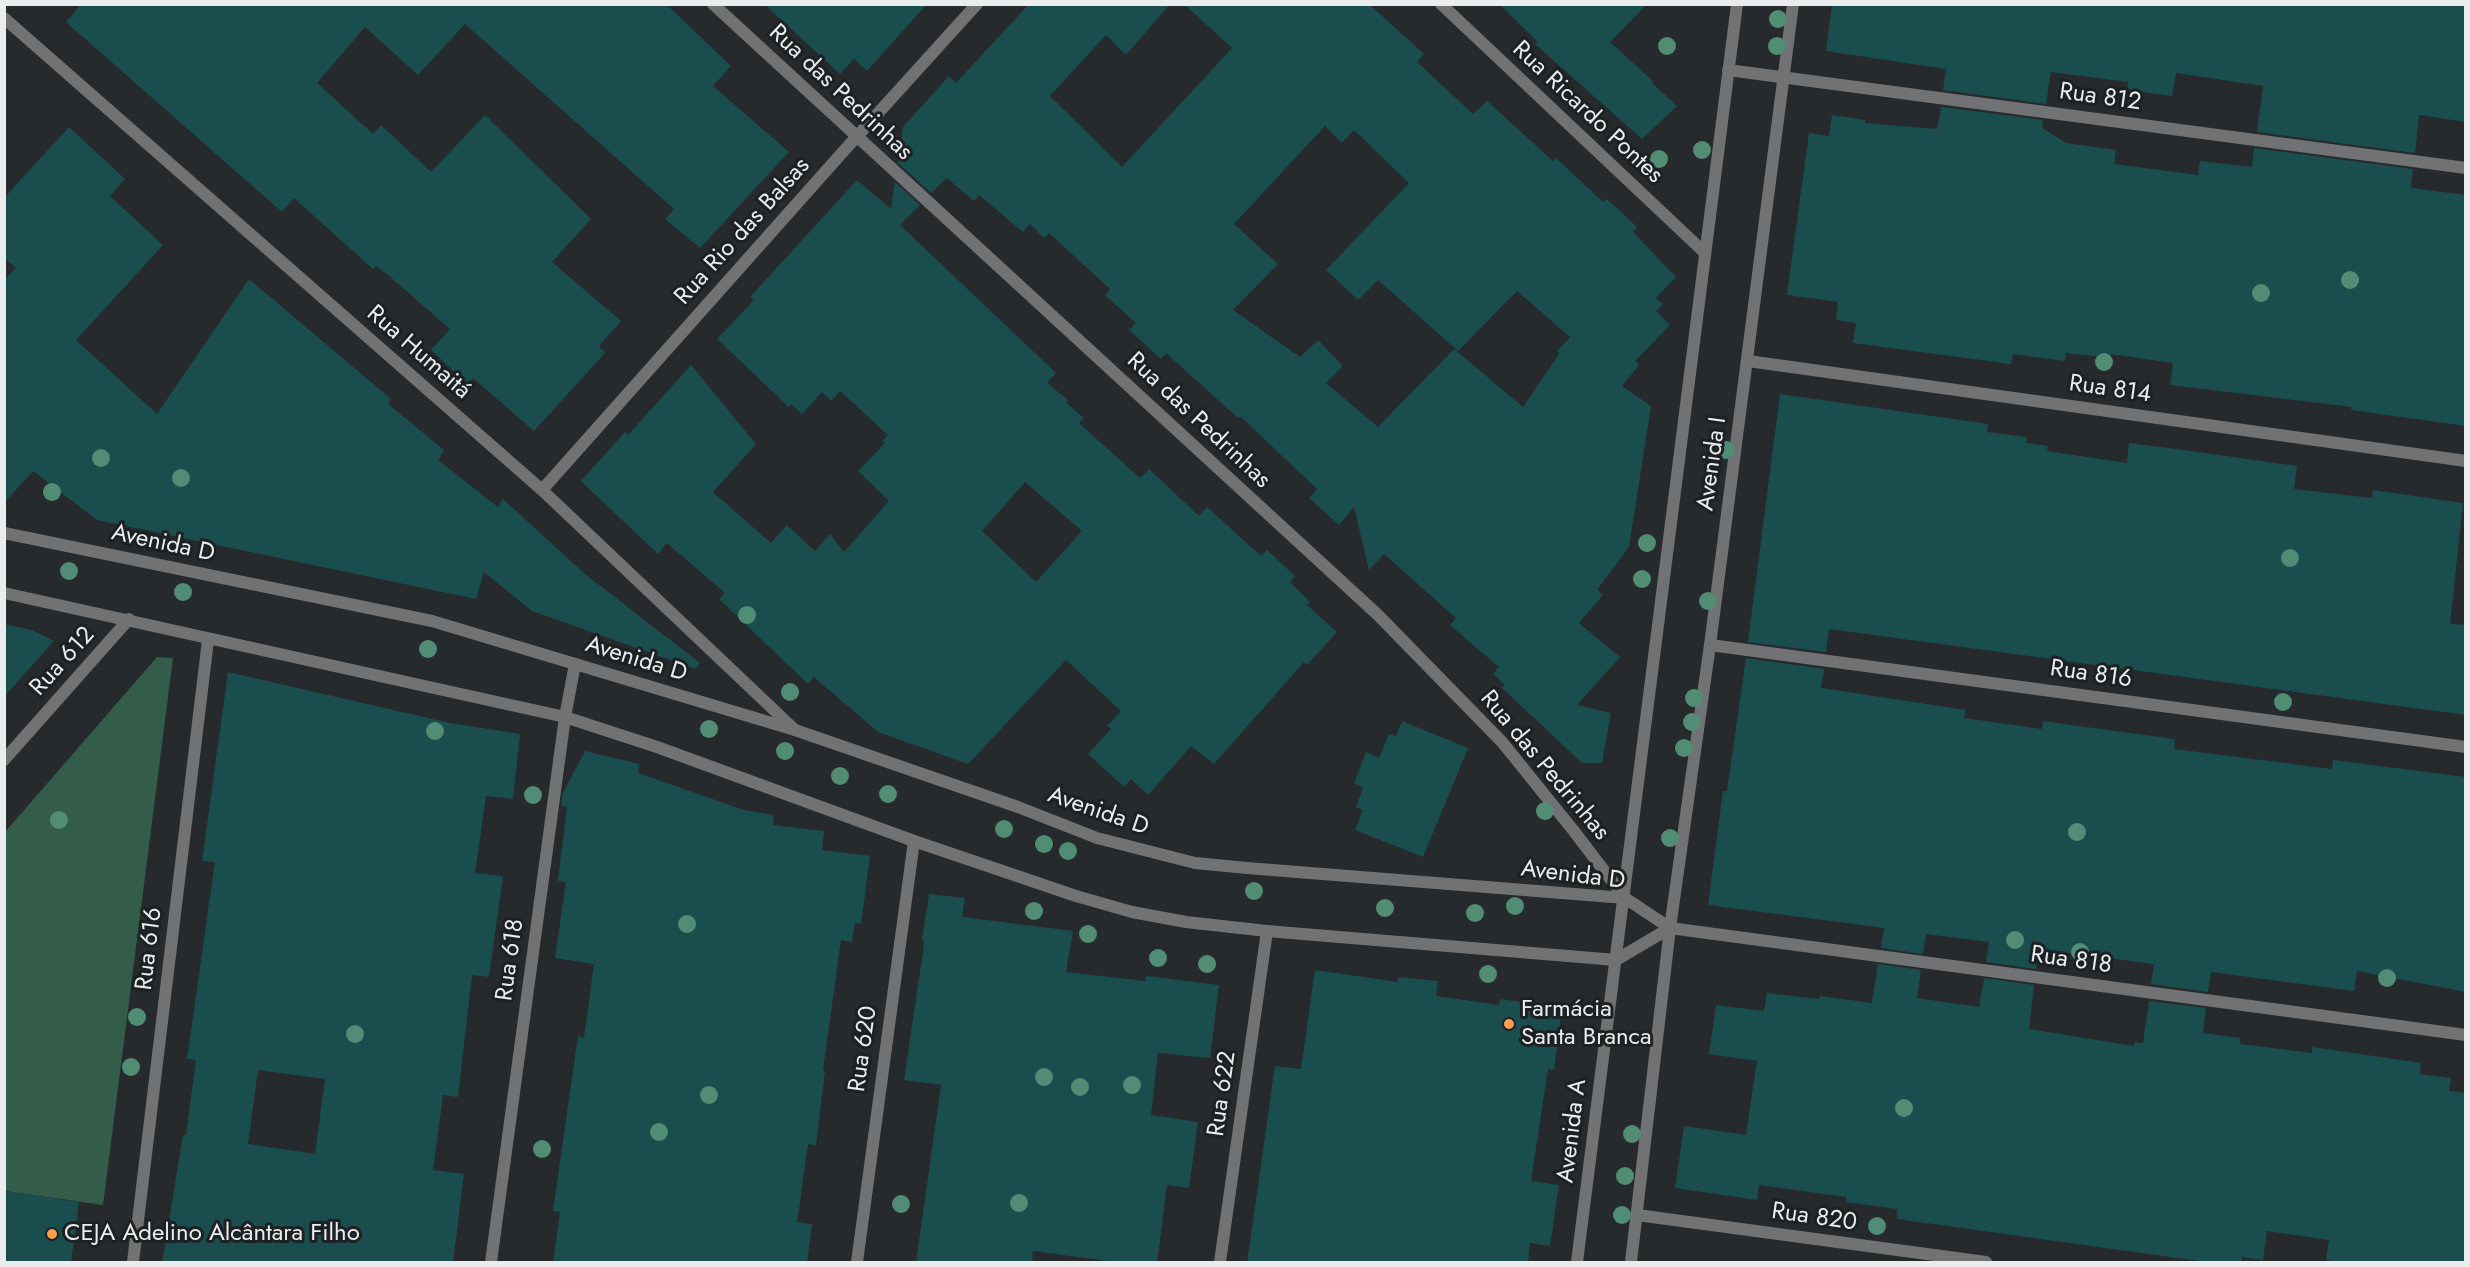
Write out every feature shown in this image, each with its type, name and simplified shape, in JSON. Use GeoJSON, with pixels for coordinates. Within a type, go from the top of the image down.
{"type":"FeatureCollection","features":[{"type":"Feature","properties":{"kind":"street","name":"Rua das Pedrinhas"},"geometry":{"type":"LineString","coordinates":[[713,4],[1378,615],[1502,742],[1624,898]]}},
{"type":"Feature","properties":{"kind":"street","name":"Rua Rio das Balsas"},"geometry":{"type":"LineString","coordinates":[[542,490],[977,4]]}},
{"type":"Feature","properties":{"kind":"street","name":"Rua Ricardo Pontes"},"geometry":{"type":"LineString","coordinates":[[1441,4],[1704,252]]}},
{"type":"Feature","properties":{"kind":"street","name":"Avenida I"},"geometry":{"type":"LineString","coordinates":[[1624,898],[1737,4]]}},
{"type":"Feature","properties":{"kind":"street","name":"Avenida I"},"geometry":{"type":"LineString","coordinates":[[1670,928],[1748,361],[1793,4]]}},
{"type":"Feature","properties":{"kind":"street","name":"Rua Humaitá"},"geometry":{"type":"LineString","coordinates":[[4,18],[542,490],[795,730]]}},
{"type":"Feature","properties":{"kind":"street","name":"Rua 812"},"geometry":{"type":"LineString","coordinates":[[1728,70],[2466,168]]}},
{"type":"Feature","properties":{"kind":"street","name":"Rua 814"},"geometry":{"type":"LineString","coordinates":[[1748,361],[2466,461]]}},
{"type":"Feature","properties":{"kind":"street","name":"Avenida D"},"geometry":{"type":"LineString","coordinates":[[4,533],[432,621],[795,730],[1018,807],[1097,838],[1195,863],[1624,898],[1670,928]]}},
{"type":"Feature","properties":{"kind":"street"},"geometry":{"type":"LineString","coordinates":[[4,593],[208,640],[565,717],[657,747],[914,841],[1076,896],[1132,912],[1186,922],[1267,931],[1616,960],[1670,928]]}},
{"type":"Feature","properties":{"kind":"street","name":"Rua 612"},"geometry":{"type":"LineString","coordinates":[[4,760],[129,620]]}},
{"type":"Feature","properties":{"kind":"street","name":"Rua 616"},"geometry":{"type":"LineString","coordinates":[[133,1263],[208,640]]}},
{"type":"Feature","properties":{"kind":"street","name":"Rua 816"},"geometry":{"type":"LineString","coordinates":[[1710,645],[2466,747]]}},
{"type":"Feature","properties":{"kind":"street","name":"Rua 618"},"geometry":{"type":"LineString","coordinates":[[491,1263],[565,717],[575,664]]}},
{"type":"Feature","properties":{"kind":"street","name":"Rua 620"},"geometry":{"type":"LineString","coordinates":[[857,1263],[914,841]]}},
{"type":"Feature","properties":{"kind":"street","name":"Avenida A"},"geometry":{"type":"LineString","coordinates":[[1577,1263],[1624,898]]}},
{"type":"Feature","properties":{"kind":"street"},"geometry":{"type":"LineString","coordinates":[[1630,1263],[1670,928]]}},
{"type":"Feature","properties":{"kind":"street","name":"Rua 818"},"geometry":{"type":"LineString","coordinates":[[1670,928],[2466,1035]]}},
{"type":"Feature","properties":{"kind":"street","name":"Rua 622"},"geometry":{"type":"LineString","coordinates":[[1220,1263],[1267,931]]}},
{"type":"Feature","properties":{"kind":"street","name":"Rua 820"},"geometry":{"type":"LineString","coordinates":[[1637,1215],[1986,1263]]}},
{"type":"Feature","properties":{"kind":"green space"},"geometry":{"type":"Polygon","coordinates":[[[157,657],[173,658],[103,1205],[5,1191],[5,832],[157,657]]]}},
{"type":"Feature","properties":{"kind":"building"},"geometry":{"type":"Polygon","coordinates":[[[81,4],[666,4],[731,66],[713,86],[789,152],[700,248],[665,219],[674,209],[465,24],[418,75],[365,27],[317,83],[373,134],[381,125],[431,172],[485,115],[591,219],[552,262],[621,321],[599,346],[605,353],[534,431],[473,378],[467,384],[431,350],[450,329],[388,275],[376,266],[373,269],[294,198],[282,212],[66,22],[81,4]]]}},
{"type":"Feature","properties":{"kind":"building"},"geometry":{"type":"Polygon","coordinates":[[[764,4],[927,4],[867,71],[854,59],[840,74],[764,4]]]}},
{"type":"Feature","properties":{"kind":"building"},"geometry":{"type":"Polygon","coordinates":[[[1029,4],[1170,4],[1126,55],[1106,35],[1050,96],[1122,167],[1232,48],[1184,4],[1369,4],[1424,54],[1417,62],[1473,114],[1487,101],[1553,161],[1556,158],[1603,202],[1607,199],[1637,227],[1633,232],[1676,277],[1656,298],[1663,304],[1656,311],[1670,325],[1635,361],[1639,365],[1622,386],[1651,406],[1629,547],[1597,590],[1603,595],[1579,623],[1620,657],[1577,705],[1611,713],[1602,763],[1582,763],[1501,687],[1505,685],[1493,674],[1499,667],[1450,625],[1456,618],[1384,554],[1369,570],[1354,507],[1339,525],[1309,498],[1317,489],[1240,416],[1238,418],[1166,353],[1161,359],[1129,330],[1136,323],[1105,295],[1110,289],[1049,233],[1044,238],[1030,224],[1023,232],[979,195],[974,201],[947,178],[931,193],[898,163],[903,127],[949,76],[956,83],[1029,4]],[[1325,126],[1234,224],[1278,264],[1233,310],[1300,357],[1318,340],[1343,366],[1326,383],[1378,427],[1454,349],[1523,407],[1559,354],[1557,351],[1570,337],[1517,291],[1458,351],[1378,280],[1358,300],[1326,270],[1409,183],[1354,130],[1342,143],[1325,126]]]}},
{"type":"Feature","properties":{"kind":"building"},"geometry":{"type":"Polygon","coordinates":[[[1499,4],[1647,4],[1610,42],[1677,106],[1642,139],[1535,44],[1538,42],[1499,4]]]}},
{"type":"Feature","properties":{"kind":"building"},"geometry":{"type":"Polygon","coordinates":[[[1832,4],[2466,4],[2466,122],[2419,115],[2415,153],[2257,132],[2263,86],[2176,73],[2172,96],[2127,90],[2128,82],[2051,72],[2046,104],[1943,90],[1946,69],[1826,51],[1832,4]]]}},
{"type":"Feature","properties":{"kind":"building"},"geometry":{"type":"Polygon","coordinates":[[[1941,107],[2043,120],[2042,128],[2066,143],[2116,150],[2114,164],[2198,175],[2200,161],[2252,167],[2254,148],[2413,169],[2411,188],[2466,195],[2466,426],[2351,410],[2352,407],[2170,385],[2173,363],[2111,354],[2110,358],[2066,353],[2065,361],[2013,354],[2011,364],[1853,343],[1856,323],[1836,320],[1838,302],[1787,295],[1809,133],[1829,136],[1832,115],[1865,120],[1865,123],[1937,129],[1941,107]]]}},
{"type":"Feature","properties":{"kind":"building"},"geometry":{"type":"Polygon","coordinates":[[[69,127],[125,179],[110,196],[163,245],[76,340],[157,414],[249,279],[391,399],[388,404],[444,450],[438,460],[498,507],[503,499],[585,574],[700,663],[696,669],[532,611],[484,572],[476,599],[97,520],[33,471],[4,503],[4,280],[16,268],[4,258],[4,198],[69,127]]]}},
{"type":"Feature","properties":{"kind":"building"},"geometry":{"type":"Polygon","coordinates":[[[857,180],[891,209],[895,182],[920,205],[900,225],[1056,373],[1047,383],[1068,400],[1066,403],[1084,418],[1079,423],[1140,478],[1149,469],[1199,516],[1207,507],[1261,556],[1267,550],[1295,576],[1290,582],[1310,602],[1307,605],[1337,632],[1307,665],[1304,662],[1214,764],[1191,746],[1148,795],[1131,779],[1124,787],[1088,754],[1111,729],[1107,726],[1121,711],[1066,660],[968,764],[878,732],[814,677],[808,684],[719,599],[725,593],[667,543],[658,554],[581,481],[625,432],[628,435],[691,365],[756,444],[713,492],[771,543],[787,525],[815,551],[830,534],[844,552],[889,501],[858,471],[885,443],[882,441],[888,435],[840,391],[831,401],[822,392],[802,414],[791,404],[789,407],[717,339],[754,300],[750,297],[857,180]],[[1025,482],[982,531],[1036,582],[1082,531],[1025,482]]]}},
{"type":"Feature","properties":{"kind":"building"},"geometry":{"type":"Polygon","coordinates":[[[1780,394],[1988,424],[1987,432],[2027,437],[2026,443],[2048,446],[2047,451],[2127,463],[2129,443],[2297,466],[2294,489],[2372,498],[2373,490],[2463,503],[2450,624],[2466,625],[2466,715],[1829,629],[1826,652],[1748,642],[1780,394]]]}},
{"type":"Feature","properties":{"kind":"building"},"geometry":{"type":"Polygon","coordinates":[[[4,624],[32,630],[54,641],[4,697],[4,624]]]}},
{"type":"Feature","properties":{"kind":"building"},"geometry":{"type":"Polygon","coordinates":[[[1746,658],[1824,669],[1821,688],[1966,710],[1964,718],[2042,729],[2043,721],[2175,739],[2174,749],[2332,769],[2333,760],[2466,777],[2466,992],[2357,971],[2354,991],[2211,972],[2208,992],[2151,984],[2154,964],[2038,949],[2036,969],[1986,962],[1989,942],[1926,934],[1923,954],[1881,948],[1884,928],[1708,905],[1723,791],[1727,791],[1746,658]]]}},
{"type":"Feature","properties":{"kind":"building"},"geometry":{"type":"Polygon","coordinates":[[[228,672],[450,723],[520,734],[513,799],[486,796],[475,873],[503,876],[489,977],[472,975],[458,1097],[443,1095],[433,1170],[464,1174],[453,1263],[162,1263],[183,1135],[186,1135],[196,1060],[187,1059],[215,862],[202,861],[228,672]],[[258,1070],[248,1144],[315,1154],[325,1079],[258,1070]]]}},
{"type":"Feature","properties":{"kind":"building"},"geometry":{"type":"Polygon","coordinates":[[[1402,721],[1468,748],[1423,857],[1355,830],[1363,810],[1356,807],[1363,788],[1354,783],[1366,752],[1379,758],[1389,734],[1396,736],[1402,721]]]}},
{"type":"Feature","properties":{"kind":"building"},"geometry":{"type":"Polygon","coordinates":[[[585,751],[639,764],[638,773],[744,810],[774,815],[773,825],[824,831],[822,850],[870,856],[861,924],[855,923],[852,942],[841,940],[823,1070],[825,1071],[816,1145],[808,1144],[797,1222],[812,1224],[807,1263],[553,1263],[560,1212],[553,1211],[578,1036],[584,1038],[594,964],[555,958],[566,882],[558,881],[567,807],[561,806],[563,793],[585,751]]]}},
{"type":"Feature","properties":{"kind":"building"},"geometry":{"type":"Polygon","coordinates":[[[929,894],[965,898],[962,917],[1073,931],[1066,972],[1145,981],[1146,976],[1219,985],[1210,1058],[1158,1053],[1151,1115],[1198,1122],[1189,1188],[1167,1185],[1157,1263],[1123,1263],[1033,1251],[1032,1263],[916,1263],[941,1085],[904,1080],[929,894]]]}},
{"type":"Feature","properties":{"kind":"building"},"geometry":{"type":"Polygon","coordinates":[[[1878,964],[1921,970],[1917,998],[1979,1007],[1984,978],[2034,985],[2029,1029],[2134,1046],[2135,1042],[2143,1043],[2149,1001],[2206,1008],[2203,1033],[2240,1038],[2240,1044],[2312,1053],[2312,1047],[2421,1063],[2420,1074],[2451,1078],[2449,1091],[2466,1093],[2466,1263],[2346,1263],[2326,1260],[2329,1240],[2267,1231],[2263,1260],[2242,1257],[2241,1263],[2214,1263],[1897,1219],[1897,1209],[1846,1202],[1846,1197],[1759,1185],[1757,1200],[1675,1188],[1684,1126],[1746,1135],[1757,1061],[1709,1054],[1716,1005],[1764,1011],[1767,993],[1819,999],[1820,996],[1872,1003],[1878,964]]]}},
{"type":"Feature","properties":{"kind":"building"},"geometry":{"type":"Polygon","coordinates":[[[1315,970],[1397,982],[1398,977],[1438,981],[1436,996],[1499,1005],[1500,999],[1562,1008],[1554,1070],[1548,1069],[1531,1181],[1559,1185],[1550,1246],[1530,1243],[1528,1263],[1247,1263],[1275,1066],[1301,1069],[1315,970]]]}},
{"type":"Feature","properties":{"kind":"building","name":"CEJA Adelino Alcântara Filho"},"geometry":{"type":"Polygon","coordinates":[[[4,1191],[79,1202],[71,1263],[4,1263],[4,1191]]]}},
{"type":"Feature","properties":{"kind":"place","name":"Farmácia Santa Branca"},"geometry":{"type":"Point","coordinates":[1509,1024]}},
{"type":"Feature","properties":{"kind":"place","name":"CEJA Adelino Alcântara Filho"},"geometry":{"type":"Point","coordinates":[52,1234]}}]}
